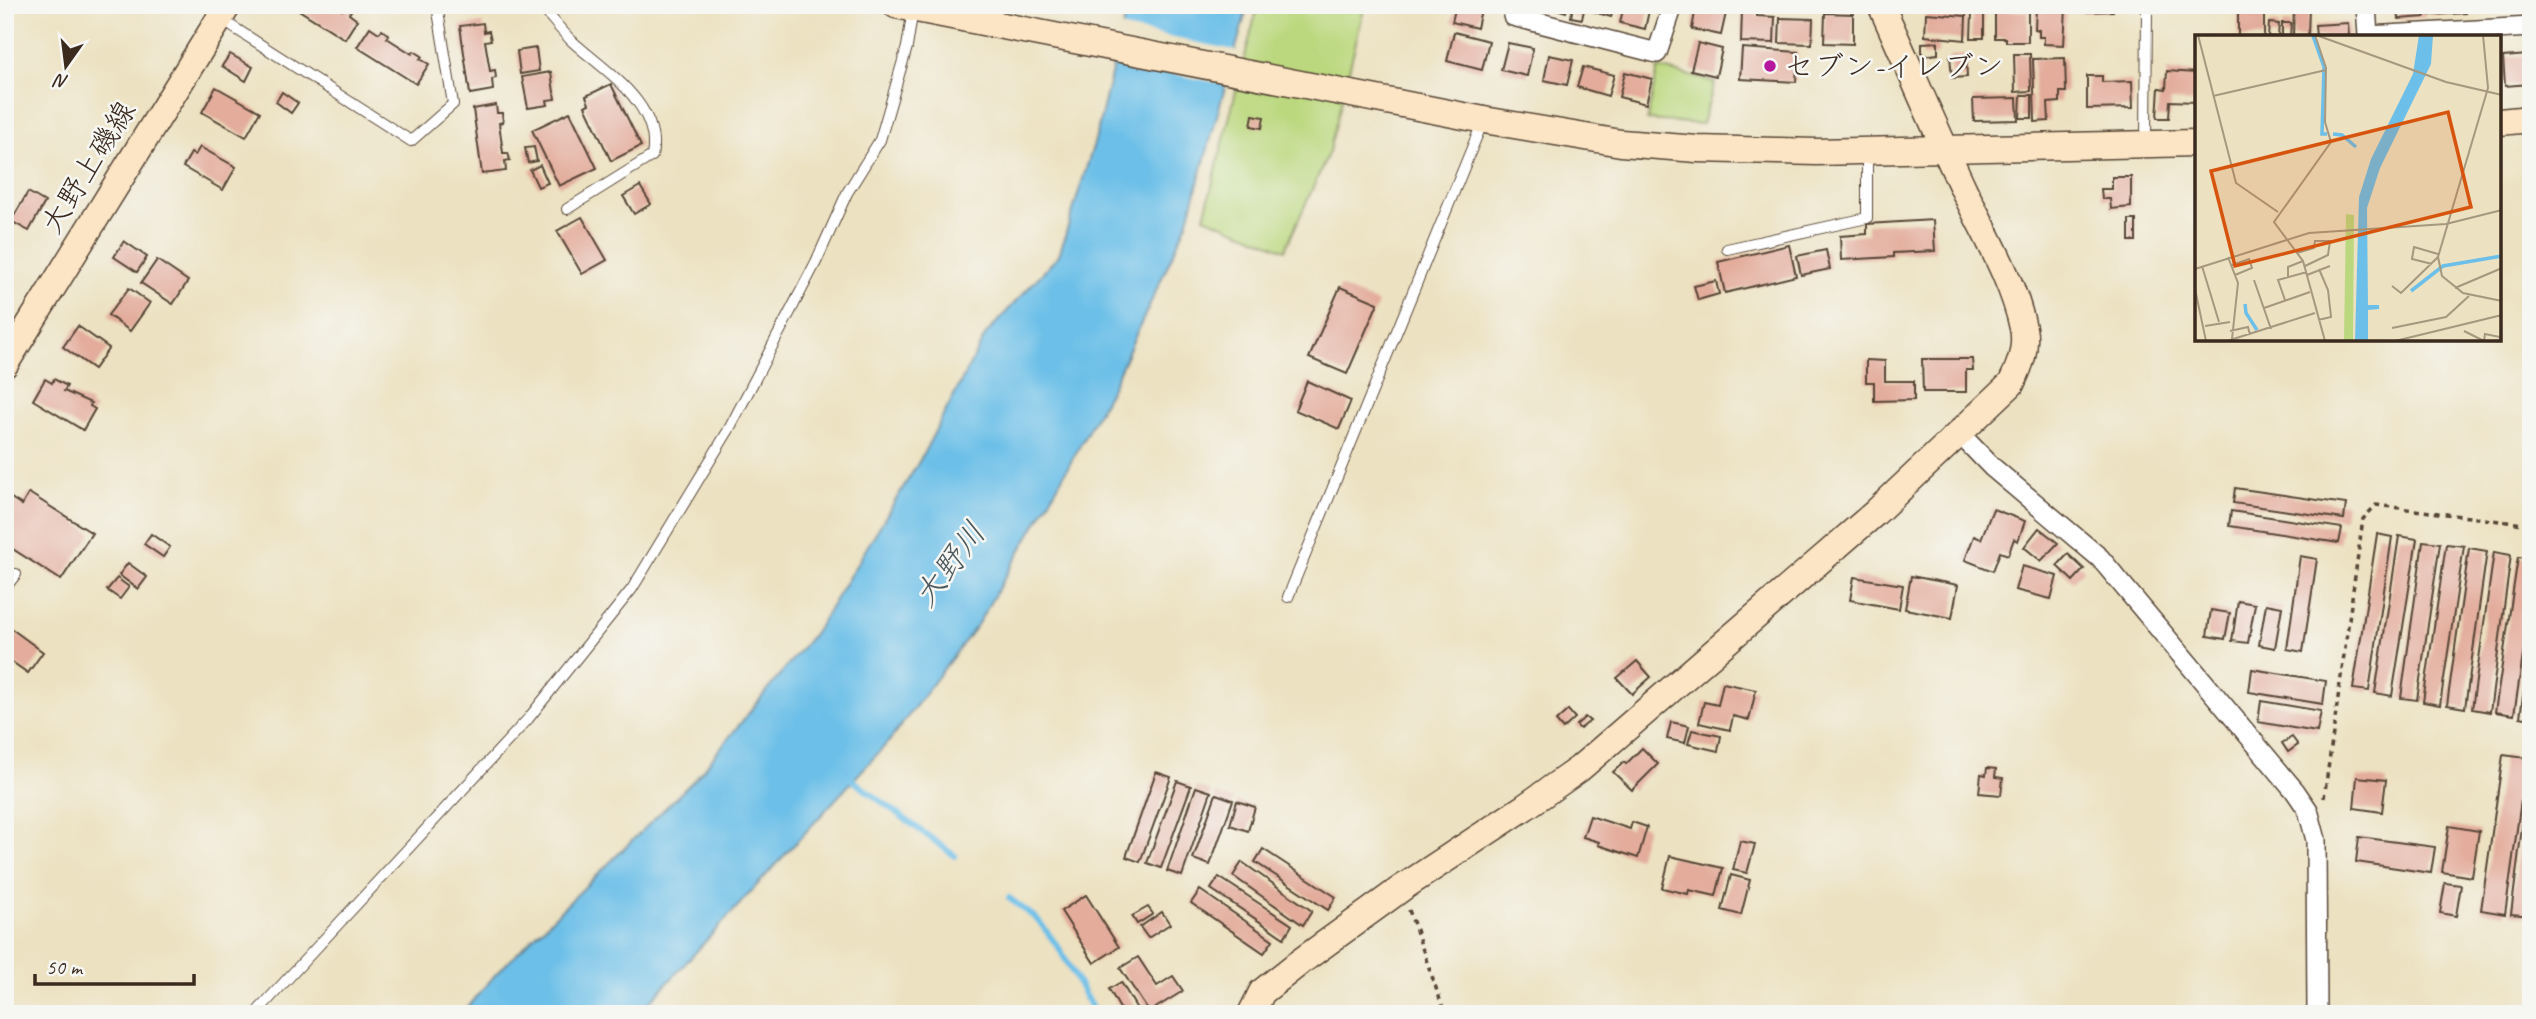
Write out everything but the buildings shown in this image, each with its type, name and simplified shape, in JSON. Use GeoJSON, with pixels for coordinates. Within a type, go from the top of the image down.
{"type":"FeatureCollection","features":[{"type":"Feature","properties":{"kind":"street"},"geometry":{"type":"LineString","coordinates":[[1515,5],[1513,16],[1657,53],[1674,5]]}},
{"type":"Feature","properties":{"kind":"street"},"geometry":{"type":"LineString","coordinates":[[1251,1014],[1262,992],[1402,888],[1578,769],[1875,513],[2011,384],[2020,368],[2024,351],[2023,330],[2012,291],[1881,5]]}},
{"type":"Feature","properties":{"kind":"street"},"geometry":{"type":"LineString","coordinates":[[2366,5],[2368,35]]}},
{"type":"Feature","properties":{"kind":"street"},"geometry":{"type":"LineString","coordinates":[[904,7],[1484,120],[1621,143],[1697,149],[1867,152],[2195,143]]}},
{"type":"Feature","properties":{"kind":"street","name":"大野上磯線"},"geometry":{"type":"LineString","coordinates":[[5,365],[224,12]]}},
{"type":"Feature","properties":{"kind":"street"},"geometry":{"type":"LineString","coordinates":[[2386,35],[2531,27]]}},
{"type":"Feature","properties":{"kind":"street"},"geometry":{"type":"LineString","coordinates":[[2501,122],[2531,119]]}},
{"type":"Feature","properties":{"kind":"street"},"geometry":{"type":"LineString","coordinates":[[1959,433],[1992,467],[2100,558],[2308,810],[2316,840],[2317,1014]]}},
{"type":"Feature","properties":{"kind":"lane"},"geometry":{"type":"LineString","coordinates":[[224,12],[411,141],[453,104],[437,5]]}},
{"type":"Feature","properties":{"kind":"lane"},"geometry":{"type":"LineString","coordinates":[[540,5],[572,41],[618,78],[648,117],[655,141],[652,156],[567,209]]}},
{"type":"Feature","properties":{"kind":"lane"},"geometry":{"type":"LineString","coordinates":[[2146,145],[2147,5]]}},
{"type":"Feature","properties":{"kind":"lane"},"geometry":{"type":"LineString","coordinates":[[255,1014],[528,719],[632,589],[728,431],[816,262],[847,193],[880,140],[907,47],[904,7]]}},
{"type":"Feature","properties":{"kind":"lane"},"geometry":{"type":"LineString","coordinates":[[1288,597],[1484,120]]}},
{"type":"Feature","properties":{"kind":"lane"},"geometry":{"type":"LineString","coordinates":[[1727,249],[1867,218],[1867,152]]}},
{"type":"Feature","properties":{"kind":"lane"},"geometry":{"type":"LineString","coordinates":[[5,588],[16,574]]}},
{"type":"Feature","properties":{"kind":"path"},"geometry":{"type":"LineString","coordinates":[[2308,810],[2324,801],[2364,519],[2376,505],[2531,525]]}},
{"type":"Feature","properties":{"kind":"path"},"geometry":{"type":"LineString","coordinates":[[1402,888],[1445,1014]]}},
{"type":"Feature","properties":{"kind":"green space"},"geometry":{"type":"Polygon","coordinates":[[[1258,5],[1365,5],[1329,152],[1285,250],[1204,217],[1258,5]]]}},
{"type":"Feature","properties":{"kind":"green space"},"geometry":{"type":"Polygon","coordinates":[[[1658,68],[1715,82],[1702,124],[1647,120],[1658,68]]]}},
{"type":"Feature","properties":{"kind":"water","name":"大野川"},"geometry":{"type":"Polygon","coordinates":[[[1128,5],[1248,5],[1187,223],[1112,387],[977,625],[890,740],[639,1014],[461,1014],[495,975],[696,778],[818,628],[920,460],[986,334],[1059,255],[1096,137],[1128,5]]]}},
{"type":"Feature","properties":{"kind":"pier"},"geometry":{"type":"Polygon","coordinates":[[[1119,27],[1239,51],[1229,85],[1111,62],[1119,27]]]}},
{"type":"Feature","properties":{"kind":"waterway"},"geometry":{"type":"LineString","coordinates":[[847,776],[955,856]]}},
{"type":"Feature","properties":{"kind":"waterway"},"geometry":{"type":"LineString","coordinates":[[1009,898],[1038,920],[1059,948],[1095,1014]]}},
{"type":"Feature","properties":{"kind":"place","name":"セブン-イレブン"},"geometry":{"type":"Point","coordinates":[1770,66]}}]}
